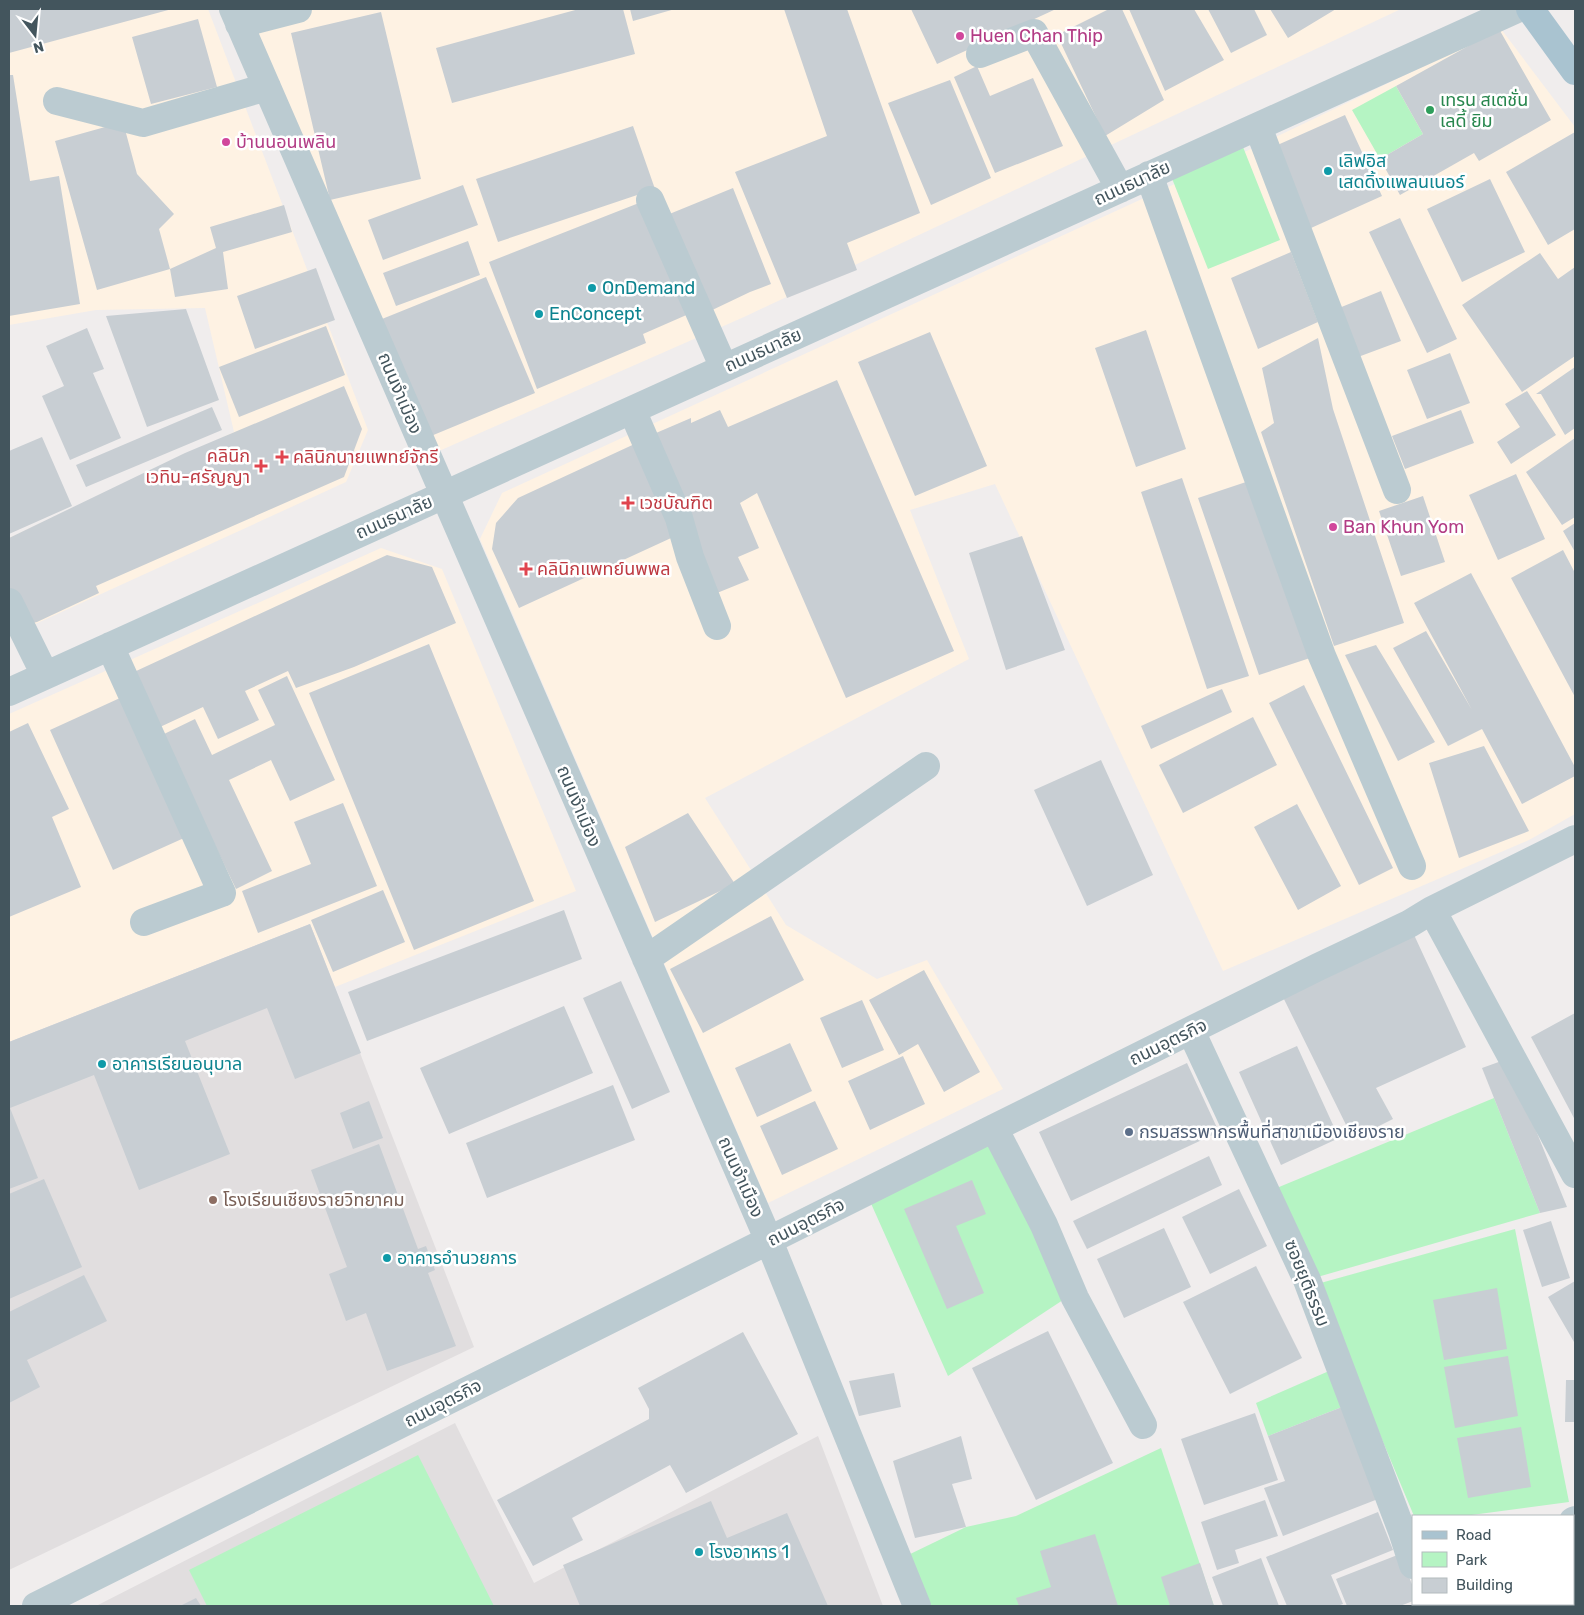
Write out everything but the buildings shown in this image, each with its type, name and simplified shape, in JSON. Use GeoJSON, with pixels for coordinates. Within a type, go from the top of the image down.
{"type":"FeatureCollection","features":[{"type":"Feature","properties":{"kind":"main road"},"geometry":{"type":"LineString","coordinates":[[1530,9],[1575,71]]}},
{"type":"Feature","properties":{"kind":"street"},"geometry":{"type":"LineString","coordinates":[[236,17],[298,9]]}},
{"type":"Feature","properties":{"kind":"street","name":"ถนนธนาลัย"},"geometry":{"type":"LineString","coordinates":[[9,692],[1517,9]]}},
{"type":"Feature","properties":{"kind":"street","name":"ถนนงำเมือง"},"geometry":{"type":"LineString","coordinates":[[236,17],[769,1241],[917,1606]]}},
{"type":"Feature","properties":{"kind":"street"},"geometry":{"type":"LineString","coordinates":[[980,54],[1034,33],[1120,189]]}},
{"type":"Feature","properties":{"kind":"street"},"geometry":{"type":"LineString","coordinates":[[57,102],[144,123],[267,87]]}},
{"type":"Feature","properties":{"kind":"street"},"geometry":{"type":"LineString","coordinates":[[1258,126],[1397,490]]}},
{"type":"Feature","properties":{"kind":"street"},"geometry":{"type":"LineString","coordinates":[[1150,175],[1322,656],[1412,866]]}},
{"type":"Feature","properties":{"kind":"street"},"geometry":{"type":"LineString","coordinates":[[650,200],[724,368]]}},
{"type":"Feature","properties":{"kind":"street"},"geometry":{"type":"LineString","coordinates":[[632,410],[679,518],[690,557],[716,626]]}},
{"type":"Feature","properties":{"kind":"street"},"geometry":{"type":"LineString","coordinates":[[9,602],[45,675]]}},
{"type":"Feature","properties":{"kind":"street"},"geometry":{"type":"LineString","coordinates":[[110,646],[222,893],[144,922]]}},
{"type":"Feature","properties":{"kind":"street"},"geometry":{"type":"LineString","coordinates":[[646,959],[926,766]]}},
{"type":"Feature","properties":{"kind":"street","name":"ถนนอุตรกิจ"},"geometry":{"type":"LineString","coordinates":[[36,1606],[1318,967],[1409,924],[1432,910],[1575,839]]}},
{"type":"Feature","properties":{"kind":"street"},"geometry":{"type":"LineString","coordinates":[[1432,910],[1575,1174]]}},
{"type":"Feature","properties":{"kind":"street","name":"ซอยยุติธรรม"},"geometry":{"type":"LineString","coordinates":[[1192,1030],[1307,1280],[1407,1531],[1412,1560]]}},
{"type":"Feature","properties":{"kind":"street"},"geometry":{"type":"LineString","coordinates":[[994,1128],[1044,1225],[1075,1298],[1143,1425]]}},
{"type":"Feature","properties":{"kind":"shaded area"},"geometry":{"type":"Polygon","coordinates":[[[9,9],[208,9],[368,430],[346,482],[9,636],[9,538],[234,432],[205,308],[96,310],[9,325],[9,9]]]}},
{"type":"Feature","properties":{"kind":"shaded area"},"geometry":{"type":"Polygon","coordinates":[[[248,9],[1401,9],[744,317],[439,451],[248,9]]]}},
{"type":"Feature","properties":{"kind":"shaded area"},"geometry":{"type":"Polygon","coordinates":[[[1501,29],[1575,127],[1575,814],[1529,840],[1223,971],[995,484],[910,510],[969,659],[705,798],[786,925],[877,979],[927,960],[1003,1089],[768,1203],[480,539],[502,493],[1253,148],[1501,29]]]}},
{"type":"Feature","properties":{"kind":"shaded area"},"geometry":{"type":"Polygon","coordinates":[[[381,548],[442,569],[576,891],[335,987],[310,924],[9,1042],[9,714],[381,548]]]}},
{"type":"Feature","properties":{"kind":"shaded area","name":"โรงเรียนเชียงรายวิทยาคม"},"geometry":{"type":"Polygon","coordinates":[[[310,924],[474,1347],[9,1570],[9,1042],[310,924]]]}},
{"type":"Feature","properties":{"kind":"shaded area"},"geometry":{"type":"Polygon","coordinates":[[[455,1423],[534,1583],[818,1436],[883,1606],[96,1606],[455,1423]]]}},
{"type":"Feature","properties":{"kind":"green space"},"geometry":{"type":"Polygon","coordinates":[[[1396,86],[1423,134],[1380,159],[1352,110],[1396,86]]]}},
{"type":"Feature","properties":{"kind":"green space"},"geometry":{"type":"Polygon","coordinates":[[[1243,147],[1280,240],[1208,269],[1171,176],[1243,147]]]}},
{"type":"Feature","properties":{"kind":"green space"},"geometry":{"type":"Polygon","coordinates":[[[1494,1098],[1540,1213],[1307,1280],[1267,1192],[1494,1098]]]}},
{"type":"Feature","properties":{"kind":"green space"},"geometry":{"type":"Polygon","coordinates":[[[993,1142],[1066,1298],[948,1376],[869,1199],[993,1142]]]}},
{"type":"Feature","properties":{"kind":"green space"},"geometry":{"type":"Polygon","coordinates":[[[1515,1229],[1569,1502],[1472,1515],[1414,1515],[1317,1284],[1515,1229]]]}},
{"type":"Feature","properties":{"kind":"green space"},"geometry":{"type":"Polygon","coordinates":[[[1329,1371],[1342,1407],[1268,1436],[1256,1403],[1329,1371]]]}},
{"type":"Feature","properties":{"kind":"green space"},"geometry":{"type":"Polygon","coordinates":[[[1161,1448],[1214,1606],[926,1606],[904,1557],[966,1527],[1016,1516],[1161,1448]]]}},
{"type":"Feature","properties":{"kind":"green space"},"geometry":{"type":"Polygon","coordinates":[[[418,1455],[494,1606],[207,1606],[189,1570],[418,1455]]]}},
{"type":"Feature","properties":{"kind":"place","name":"Huen Chan Thip"},"geometry":{"type":"Point","coordinates":[960,36]}},
{"type":"Feature","properties":{"kind":"place","name":"เทรน สเตชั่น เลดี้ ยิม"},"geometry":{"type":"Point","coordinates":[1430,110]}},
{"type":"Feature","properties":{"kind":"place","name":"บ้านนอนเพลิน"},"geometry":{"type":"Point","coordinates":[226,142]}},
{"type":"Feature","properties":{"kind":"place","name":"เลิฟอิส เสดดิ้งแพลนเนอร์"},"geometry":{"type":"Point","coordinates":[1328,171]}},
{"type":"Feature","properties":{"kind":"place","name":"OnDemand"},"geometry":{"type":"Point","coordinates":[592,288]}},
{"type":"Feature","properties":{"kind":"place","name":"EnConcept"},"geometry":{"type":"Point","coordinates":[539,314]}},
{"type":"Feature","properties":{"kind":"place","name":"คลินิกนายแพทย์จักรี"},"geometry":{"type":"Point","coordinates":[282,457]}},
{"type":"Feature","properties":{"kind":"place","name":"คลินิก เวทิน-ศรัญญา"},"geometry":{"type":"Point","coordinates":[261,466]}},
{"type":"Feature","properties":{"kind":"place","name":"เวชบัณฑิต"},"geometry":{"type":"Point","coordinates":[628,503]}},
{"type":"Feature","properties":{"kind":"place","name":"Ban Khun Yom"},"geometry":{"type":"Point","coordinates":[1333,527]}},
{"type":"Feature","properties":{"kind":"place","name":"คลินิกแพทย์นพพล"},"geometry":{"type":"Point","coordinates":[526,569]}},
{"type":"Feature","properties":{"kind":"place","name":"อาคารเรียนอนุบาล"},"geometry":{"type":"Point","coordinates":[102,1064]}},
{"type":"Feature","properties":{"kind":"place","name":"กรมสรรพากรพื้นที่สาขาเมืองเชียงราย"},"geometry":{"type":"Point","coordinates":[1129,1132]}},
{"type":"Feature","properties":{"kind":"place","name":"โรงเรียนเชียงรายวิทยาคม"},"geometry":{"type":"Point","coordinates":[213,1200]}},
{"type":"Feature","properties":{"kind":"place","name":"อาคารอำนวยการ"},"geometry":{"type":"Point","coordinates":[387,1258]}},
{"type":"Feature","properties":{"kind":"place","name":"โรงอาหาร 1"},"geometry":{"type":"Point","coordinates":[699,1552]}}]}
